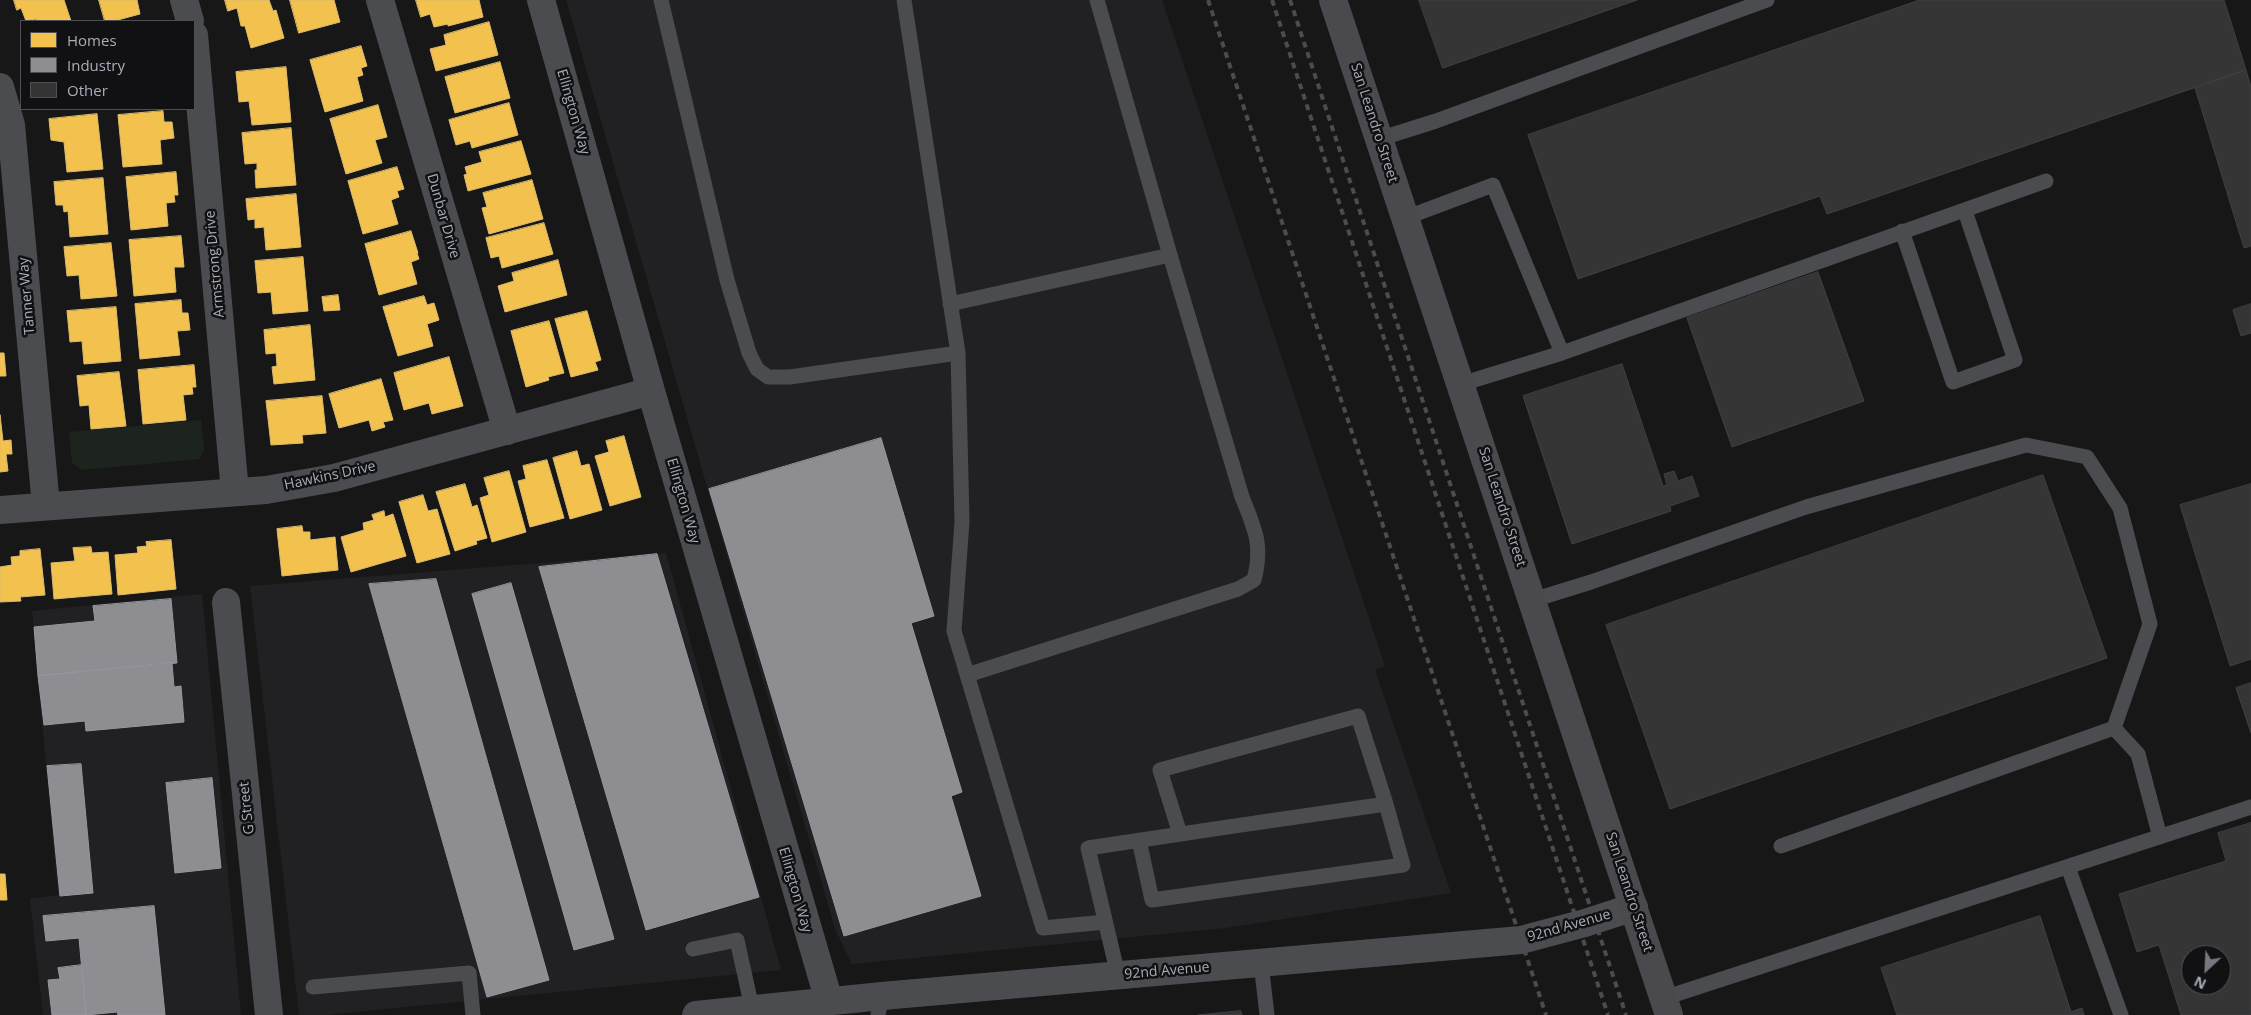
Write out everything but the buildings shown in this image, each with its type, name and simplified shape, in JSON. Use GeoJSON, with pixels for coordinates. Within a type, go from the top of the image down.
{"type":"FeatureCollection","features":[{"type":"Feature","properties":{"kind":"main road","name":"San Leandro Street"},"geometry":{"type":"LineString","coordinates":[[1333,0],[1667,1006]]}},
{"type":"Feature","properties":{"kind":"street"},"geometry":{"type":"LineString","coordinates":[[184,0],[190,20]]}},
{"type":"Feature","properties":{"kind":"street","name":"Dunbar Drive"},"geometry":{"type":"LineString","coordinates":[[380,0],[507,431]]}},
{"type":"Feature","properties":{"kind":"street","name":"Ellington Way"},"geometry":{"type":"LineString","coordinates":[[542,0],[651,391],[828,1001]]}},
{"type":"Feature","properties":{"kind":"street","name":"Armstrong Drive"},"geometry":{"type":"LineString","coordinates":[[195,46],[235,492]]}},
{"type":"Feature","properties":{"kind":"street","name":"Tanner Way"},"geometry":{"type":"LineString","coordinates":[[0,87],[11,125],[46,506]]}},
{"type":"Feature","properties":{"kind":"street","name":"Hawkins Drive"},"geometry":{"type":"LineString","coordinates":[[0,510],[266,490],[334,478],[651,391]]}},
{"type":"Feature","properties":{"kind":"street","name":"G Street"},"geometry":{"type":"LineString","coordinates":[[226,602],[269,1015]]}},
{"type":"Feature","properties":{"kind":"street","name":"92nd Avenue"},"geometry":{"type":"LineString","coordinates":[[696,1015],[828,1001],[880,1006],[1118,975],[1521,940],[1585,923],[1634,907]]}},
{"type":"Feature","properties":{"kind":"lane"},"geometry":{"type":"LineString","coordinates":[[661,0],[727,280],[749,353],[757,369],[768,377],[790,377],[958,353]]}},
{"type":"Feature","properties":{"kind":"lane"},"geometry":{"type":"LineString","coordinates":[[904,0],[958,353],[962,522],[954,631],[1043,928],[1105,922]]}},
{"type":"Feature","properties":{"kind":"lane"},"geometry":{"type":"LineString","coordinates":[[967,675],[1238,589],[1254,580],[1258,565],[1258,535],[1242,497],[1096,0]]}},
{"type":"Feature","properties":{"kind":"lane"},"geometry":{"type":"LineString","coordinates":[[1379,138],[1436,121],[1768,0]]}},
{"type":"Feature","properties":{"kind":"lane"},"geometry":{"type":"LineString","coordinates":[[1461,384],[1562,353],[1902,231],[1965,211],[2046,180]]}},
{"type":"Feature","properties":{"kind":"lane"},"geometry":{"type":"LineString","coordinates":[[1405,218],[1493,185],[1562,353]]}},
{"type":"Feature","properties":{"kind":"lane"},"geometry":{"type":"LineString","coordinates":[[1902,231],[1954,382],[2015,360],[1965,211]]}},
{"type":"Feature","properties":{"kind":"lane"},"geometry":{"type":"LineString","coordinates":[[950,304],[1170,255]]}},
{"type":"Feature","properties":{"kind":"lane"},"geometry":{"type":"LineString","coordinates":[[1533,600],[1591,582],[1806,507],[2026,445],[2087,457],[2120,508],[2150,624],[2114,728]]}},
{"type":"Feature","properties":{"kind":"lane"},"geometry":{"type":"LineString","coordinates":[[1139,840],[1152,900],[1403,865],[1358,716],[1160,770],[1180,834]]}},
{"type":"Feature","properties":{"kind":"lane"},"geometry":{"type":"LineString","coordinates":[[2114,728],[2138,754],[2160,837]]}},
{"type":"Feature","properties":{"kind":"lane"},"geometry":{"type":"LineString","coordinates":[[1781,846],[2114,728]]}},
{"type":"Feature","properties":{"kind":"lane"},"geometry":{"type":"LineString","coordinates":[[1118,975],[1088,848],[1386,804]]}},
{"type":"Feature","properties":{"kind":"lane"},"geometry":{"type":"LineString","coordinates":[[1667,1006],[2068,867],[2251,807]]}},
{"type":"Feature","properties":{"kind":"lane"},"geometry":{"type":"LineString","coordinates":[[2068,867],[2121,1015]]}},
{"type":"Feature","properties":{"kind":"lane"},"geometry":{"type":"LineString","coordinates":[[693,949],[737,940],[752,1008]]}},
{"type":"Feature","properties":{"kind":"lane"},"geometry":{"type":"LineString","coordinates":[[1261,963],[1267,1015]]}},
{"type":"Feature","properties":{"kind":"lane"},"geometry":{"type":"LineString","coordinates":[[313,987],[469,973],[473,1015]]}},
{"type":"Feature","properties":{"kind":"shaded area"},"geometry":{"type":"Polygon","coordinates":[[[566,0],[1162,0],[1385,666],[1375,670],[1451,893],[1226,928],[852,964],[835,929],[566,0]]]}},
{"type":"Feature","properties":{"kind":"shaded area"},"geometry":{"type":"Polygon","coordinates":[[[201,420],[204,451],[199,459],[82,470],[72,463],[69,432],[201,420]]]}},
{"type":"Feature","properties":{"kind":"shaded area"},"geometry":{"type":"Polygon","coordinates":[[[666,553],[781,970],[325,1015],[299,1015],[250,586],[666,553]]]}},
{"type":"Feature","properties":{"kind":"shaded area"},"geometry":{"type":"Polygon","coordinates":[[[202,594],[241,1015],[43,1015],[30,899],[58,895],[32,611],[202,594]]]}},
{"type":"Feature","properties":{"kind":"railway"},"geometry":{"type":"LineString","coordinates":[[1208,0],[1546,1015]]}},
{"type":"Feature","properties":{"kind":"railway"},"geometry":{"type":"LineString","coordinates":[[1272,0],[1608,1015]]}},
{"type":"Feature","properties":{"kind":"railway"},"geometry":{"type":"LineString","coordinates":[[1290,0],[1626,1015]]}}]}
